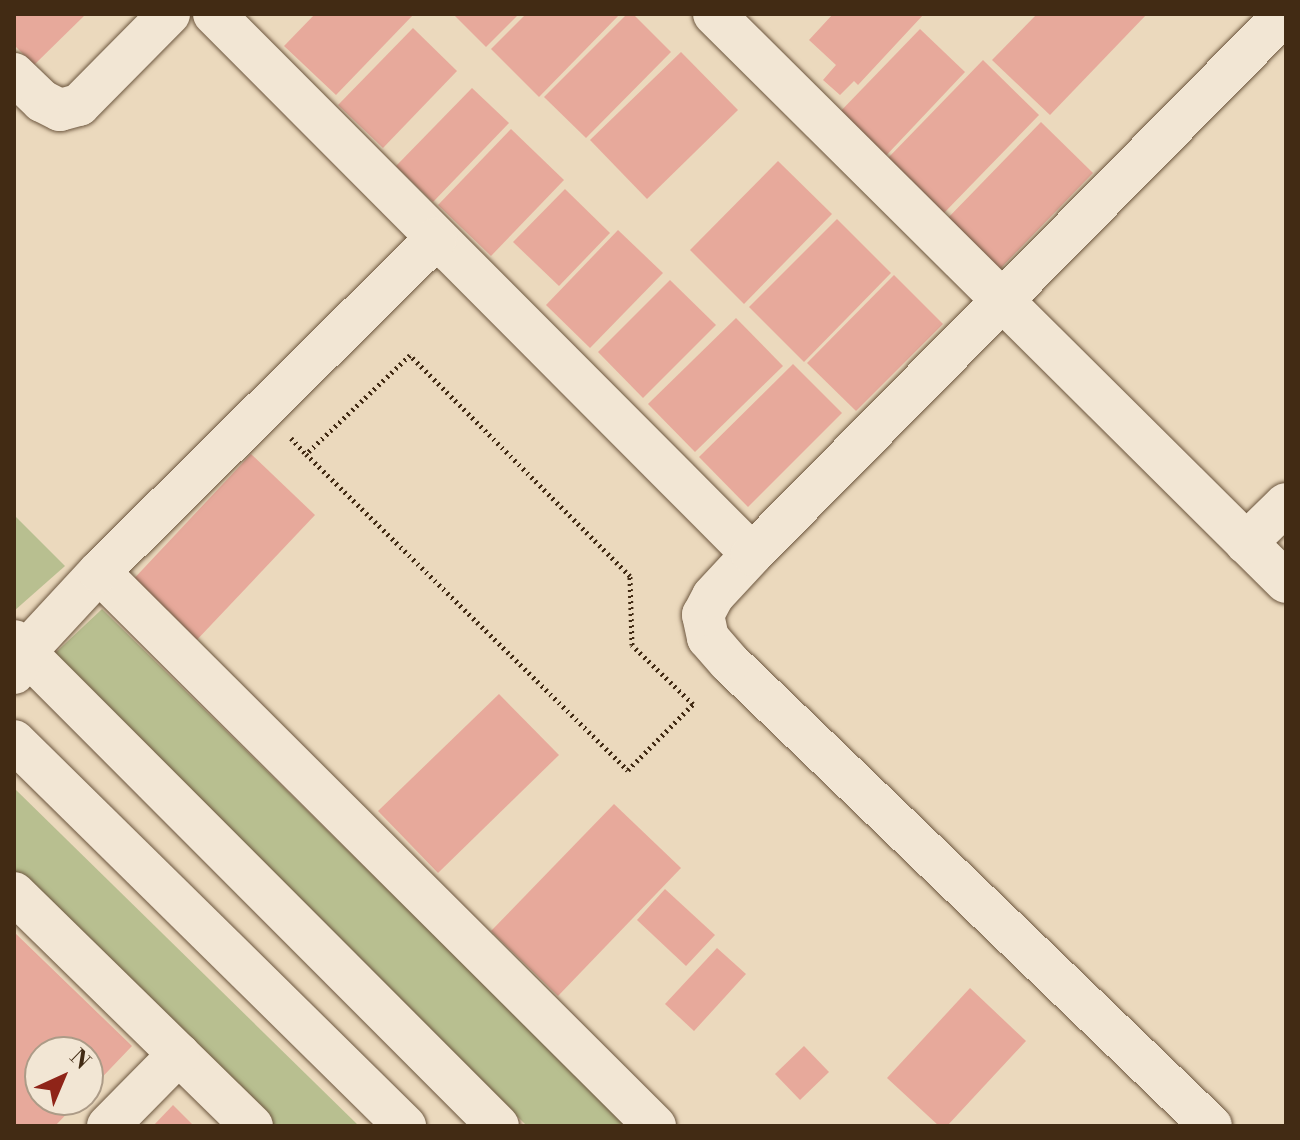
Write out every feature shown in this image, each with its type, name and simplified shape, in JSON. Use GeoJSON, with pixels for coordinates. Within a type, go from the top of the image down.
{"type":"FeatureCollection","features":[{"type":"Feature","properties":{"kind":"street"},"geometry":{"type":"LineString","coordinates":[[14,74],[42,101],[60,110],[79,105],[169,14]]}},
{"type":"Feature","properties":{"kind":"street"},"geometry":{"type":"LineString","coordinates":[[214,14],[752,554]]}},
{"type":"Feature","properties":{"kind":"street"},"geometry":{"type":"LineString","coordinates":[[714,14],[1286,582]]}},
{"type":"Feature","properties":{"kind":"street"},"geometry":{"type":"LineString","coordinates":[[1211,1126],[740,673],[708,638],[703,615],[713,596],[752,554],[1277,23]]}},
{"type":"Feature","properties":{"kind":"street"},"geometry":{"type":"LineString","coordinates":[[436,238],[18,655],[498,1126]]}},
{"type":"Feature","properties":{"kind":"street"},"geometry":{"type":"LineString","coordinates":[[1246,543],[1286,504]]}},
{"type":"Feature","properties":{"kind":"street"},"geometry":{"type":"LineString","coordinates":[[99,572],[655,1126]]}},
{"type":"Feature","properties":{"kind":"street"},"geometry":{"type":"LineString","coordinates":[[14,741],[405,1126]]}},
{"type":"Feature","properties":{"kind":"street"},"geometry":{"type":"LineString","coordinates":[[14,893],[252,1126]]}},
{"type":"Feature","properties":{"kind":"street"},"geometry":{"type":"LineString","coordinates":[[108,1126],[179,1054]]}},
{"type":"Feature","properties":{"kind":"path"},"geometry":{"type":"LineString","coordinates":[[263,409],[306,454],[628,770],[693,704],[632,645],[630,576],[410,355],[306,454]]}},
{"type":"Feature","properties":{"kind":"green space"},"geometry":{"type":"Polygon","coordinates":[[[14,515],[65,566],[14,611],[14,515]]]}},
{"type":"Feature","properties":{"kind":"green space"},"geometry":{"type":"Polygon","coordinates":[[[102,609],[628,1126],[527,1126],[51,657],[102,609]]]}},
{"type":"Feature","properties":{"kind":"green space"},"geometry":{"type":"Polygon","coordinates":[[[14,788],[359,1126],[271,1126],[14,875],[14,788]]]}},
{"type":"Feature","properties":{"kind":"building"},"geometry":{"type":"Polygon","coordinates":[[[14,14],[86,14],[34,65],[14,45],[14,14]]]}},
{"type":"Feature","properties":{"kind":"building"},"geometry":{"type":"Polygon","coordinates":[[[315,14],[414,14],[336,95],[284,46],[315,14]]]}},
{"type":"Feature","properties":{"kind":"building"},"geometry":{"type":"Polygon","coordinates":[[[453,14],[519,14],[486,47],[453,14]]]}},
{"type":"Feature","properties":{"kind":"building"},"geometry":{"type":"Polygon","coordinates":[[[526,14],[620,14],[539,97],[491,49],[526,14]]]}},
{"type":"Feature","properties":{"kind":"building"},"geometry":{"type":"Polygon","coordinates":[[[627,14],[633,14],[671,52],[586,138],[544,97],[627,14]]]}},
{"type":"Feature","properties":{"kind":"building"},"geometry":{"type":"Polygon","coordinates":[[[833,14],[924,14],[858,85],[854,81],[840,95],[823,80],[836,65],[809,40],[833,14]]]}},
{"type":"Feature","properties":{"kind":"building"},"geometry":{"type":"Polygon","coordinates":[[[1037,14],[1147,14],[1050,115],[992,60],[1037,14]]]}},
{"type":"Feature","properties":{"kind":"building"},"geometry":{"type":"Polygon","coordinates":[[[413,28],[457,71],[383,148],[338,105],[413,28]]]}},
{"type":"Feature","properties":{"kind":"building"},"geometry":{"type":"Polygon","coordinates":[[[920,29],[965,72],[881,161],[835,117],[920,29]]]}},
{"type":"Feature","properties":{"kind":"building"},"geometry":{"type":"Polygon","coordinates":[[[681,52],[738,110],[647,199],[590,140],[681,52]]]}},
{"type":"Feature","properties":{"kind":"building"},"geometry":{"type":"Polygon","coordinates":[[[983,60],[1039,115],[943,214],[887,159],[983,60]]]}},
{"type":"Feature","properties":{"kind":"building"},"geometry":{"type":"Polygon","coordinates":[[[472,88],[509,123],[433,202],[396,166],[472,88]]]}},
{"type":"Feature","properties":{"kind":"building"},"geometry":{"type":"Polygon","coordinates":[[[1041,122],[1093,173],[998,271],[945,221],[1041,122]]]}},
{"type":"Feature","properties":{"kind":"building"},"geometry":{"type":"Polygon","coordinates":[[[511,129],[564,180],[491,256],[438,205],[511,129]]]}},
{"type":"Feature","properties":{"kind":"building"},"geometry":{"type":"Polygon","coordinates":[[[778,161],[832,214],[744,304],[690,250],[778,161]]]}},
{"type":"Feature","properties":{"kind":"building"},"geometry":{"type":"Polygon","coordinates":[[[565,189],[610,233],[559,286],[513,242],[565,189]]]}},
{"type":"Feature","properties":{"kind":"building"},"geometry":{"type":"Polygon","coordinates":[[[837,219],[891,273],[804,362],[749,307],[837,219]]]}},
{"type":"Feature","properties":{"kind":"building"},"geometry":{"type":"Polygon","coordinates":[[[618,230],[663,273],[590,348],[546,305],[618,230]]]}},
{"type":"Feature","properties":{"kind":"building"},"geometry":{"type":"Polygon","coordinates":[[[894,275],[943,324],[856,411],[807,363],[894,275]]]}},
{"type":"Feature","properties":{"kind":"building"},"geometry":{"type":"Polygon","coordinates":[[[670,280],[716,325],[643,398],[598,352],[670,280]]]}},
{"type":"Feature","properties":{"kind":"building"},"geometry":{"type":"Polygon","coordinates":[[[736,318],[783,366],[695,452],[648,404],[736,318]]]}},
{"type":"Feature","properties":{"kind":"building"},"geometry":{"type":"Polygon","coordinates":[[[793,364],[842,413],[748,507],[699,457],[793,364]]]}},
{"type":"Feature","properties":{"kind":"building"},"geometry":{"type":"Polygon","coordinates":[[[251,454],[315,515],[193,644],[129,584],[251,454]]]}},
{"type":"Feature","properties":{"kind":"building"},"geometry":{"type":"Polygon","coordinates":[[[499,694],[559,755],[438,873],[378,811],[499,694]]]}},
{"type":"Feature","properties":{"kind":"building"},"geometry":{"type":"Polygon","coordinates":[[[614,804],[681,868],[558,996],[491,931],[614,804]]]}},
{"type":"Feature","properties":{"kind":"building"},"geometry":{"type":"Polygon","coordinates":[[[665,889],[715,935],[686,966],[637,920],[665,889]]]}},
{"type":"Feature","properties":{"kind":"building"},"geometry":{"type":"Polygon","coordinates":[[[14,932],[132,1046],[104,1075],[104,1036],[24,1036],[24,1116],[65,1116],[55,1126],[14,1126],[14,932]]]}},
{"type":"Feature","properties":{"kind":"building"},"geometry":{"type":"Polygon","coordinates":[[[717,948],[746,974],[694,1031],[665,1004],[717,948]]]}},
{"type":"Feature","properties":{"kind":"building"},"geometry":{"type":"Polygon","coordinates":[[[970,988],[1026,1041],[947,1126],[939,1126],[887,1078],[970,988]]]}},
{"type":"Feature","properties":{"kind":"building"},"geometry":{"type":"Polygon","coordinates":[[[804,1046],[829,1072],[800,1100],[775,1074],[804,1046]]]}},
{"type":"Feature","properties":{"kind":"building"},"geometry":{"type":"Polygon","coordinates":[[[173,1105],[194,1126],[153,1126],[173,1105]]]}}]}
